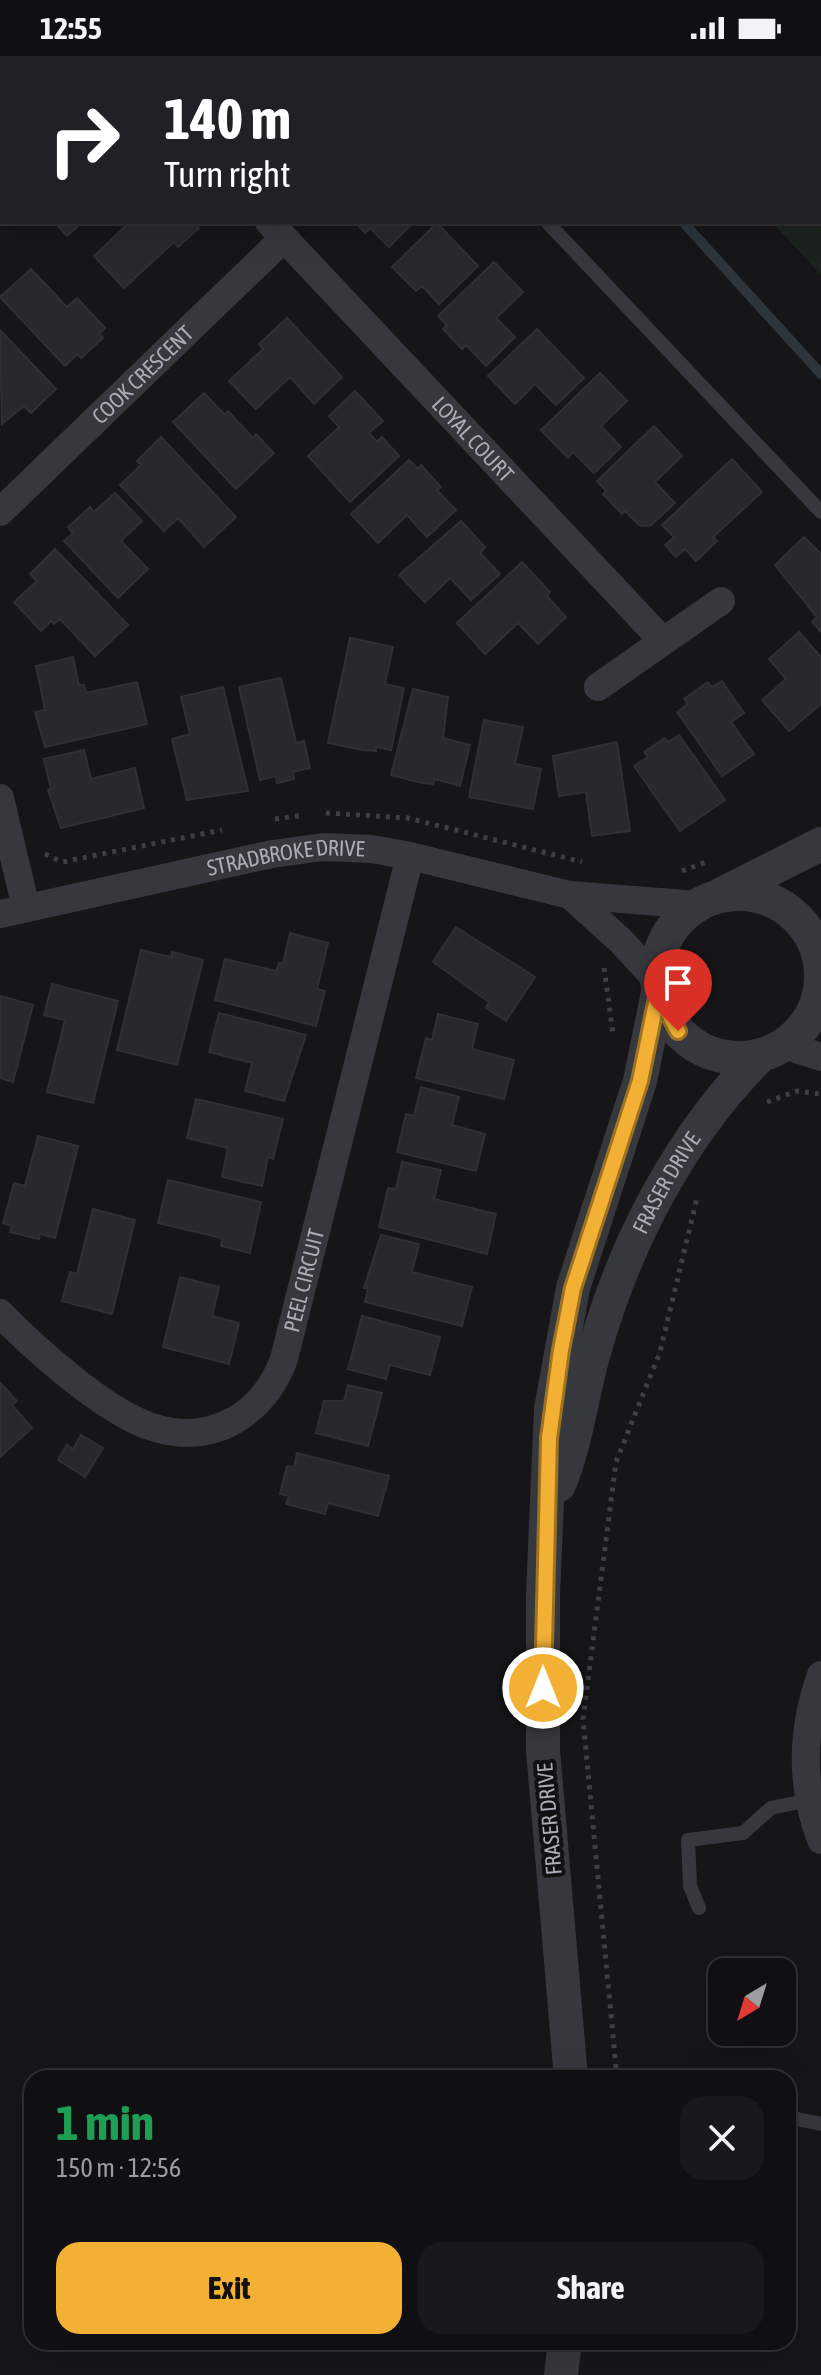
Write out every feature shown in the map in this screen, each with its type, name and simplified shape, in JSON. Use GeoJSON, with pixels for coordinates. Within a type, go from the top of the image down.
{"type":"FeatureCollection","features":[{"type":"Feature","properties":{"kind":"street","name":"COOK CRESCENT"},"geometry":{"type":"LineString","coordinates":[[0,512],[276,230]]}},
{"type":"Feature","properties":{"kind":"street","name":"LOYAL COURT"},"geometry":{"type":"LineString","coordinates":[[276,230],[663,641]]}},
{"type":"Feature","properties":{"kind":"street"},"geometry":{"type":"LineString","coordinates":[[598,687],[721,601]]}},
{"type":"Feature","properties":{"kind":"street"},"geometry":{"type":"LineString","coordinates":[[0,798],[13,911]]}},
{"type":"Feature","properties":{"kind":"street"},"geometry":{"type":"LineString","coordinates":[[821,844],[706,901],[674,925],[666,937],[657,986],[669,1019],[700,1049],[725,1057],[773,1050],[821,1057]]}},
{"type":"Feature","properties":{"kind":"street","name":"STRADBROKE DRIVE"},"geometry":{"type":"LineString","coordinates":[[13,911],[272,854],[323,847],[410,856],[570,895],[706,901]]}},
{"type":"Feature","properties":{"kind":"street","name":"PEEL CIRCUIT"},"geometry":{"type":"LineString","coordinates":[[0,1313],[66,1372],[133,1419],[153,1428],[190,1433],[207,1430],[239,1420],[253,1410],[276,1380],[284,1359],[410,856]]}},
{"type":"Feature","properties":{"kind":"street","name":"STRADBROKE DRIVE"},"geometry":{"type":"LineString","coordinates":[[570,895],[644,962],[657,986]]}},
{"type":"Feature","properties":{"kind":"street"},"geometry":{"type":"LineString","coordinates":[[706,901],[750,895],[783,907],[806,930],[820,973],[809,1019],[773,1050]]}},
{"type":"Feature","properties":{"kind":"street","name":"FRASER DRIVE"},"geometry":{"type":"LineString","coordinates":[[570,2070],[543,1750],[543,1594],[551,1409],[573,1288],[640,1081],[657,986]]}},
{"type":"Feature","properties":{"kind":"street","name":"FRASER DRIVE"},"geometry":{"type":"LineString","coordinates":[[548,1512],[568,1463],[593,1355],[630,1255],[699,1127],[724,1092],[773,1050]]}},
{"type":"Feature","properties":{"kind":"street"},"geometry":{"type":"LineString","coordinates":[[821,1675],[809,1717],[804,1753],[809,1800],[821,1840]]}},
{"type":"Feature","properties":{"kind":"street"},"geometry":{"type":"LineString","coordinates":[[561,2375],[564,2350]]}},
{"type":"Feature","properties":{"kind":"lane"},"geometry":{"type":"LineString","coordinates":[[549,224],[821,512]]}},
{"type":"Feature","properties":{"kind":"lane"},"geometry":{"type":"LineString","coordinates":[[699,1908],[690,1886],[688,1840],[743,1833],[771,1808],[809,1800]]}},
{"type":"Feature","properties":{"kind":"lane"},"geometry":{"type":"LineString","coordinates":[[796,2119],[821,2124]]}},
{"type":"Feature","properties":{"kind":"path"},"geometry":{"type":"LineString","coordinates":[[604,964],[612,1048]]}},
{"type":"Feature","properties":{"kind":"path"},"geometry":{"type":"LineString","coordinates":[[762,1106],[797,1091],[820,1094]]}},
{"type":"Feature","properties":{"kind":"path"},"geometry":{"type":"LineString","coordinates":[[616,2070],[583,1719],[616,1462],[660,1352],[700,1186]]}},
{"type":"Feature","properties":{"kind":"shaded area"},"geometry":{"type":"Polygon","coordinates":[[[774,224],[821,224],[821,275],[774,224]]]}},
{"type":"Feature","properties":{"kind":"building"},"geometry":{"type":"Polygon","coordinates":[[[56,224],[81,224],[67,236],[56,224]]]}},
{"type":"Feature","properties":{"kind":"building"},"geometry":{"type":"Polygon","coordinates":[[[128,224],[196,224],[199,228],[178,247],[174,242],[124,288],[94,256],[128,224]]]}},
{"type":"Feature","properties":{"kind":"building"},"geometry":{"type":"Polygon","coordinates":[[[357,224],[412,224],[389,247],[370,228],[365,233],[357,224]]]}},
{"type":"Feature","properties":{"kind":"building"},"geometry":{"type":"Polygon","coordinates":[[[436,224],[478,266],[439,304],[422,286],[416,291],[392,267],[436,224]]]}},
{"type":"Feature","properties":{"kind":"building"},"geometry":{"type":"Polygon","coordinates":[[[494,262],[523,292],[496,318],[515,337],[486,366],[466,345],[462,349],[443,329],[447,325],[438,316],[494,262]]]}},
{"type":"Feature","properties":{"kind":"building"},"geometry":{"type":"Polygon","coordinates":[[[31,269],[67,307],[77,298],[105,328],[99,334],[103,338],[81,358],[77,354],[65,366],[0,297],[31,269]]]}},
{"type":"Feature","properties":{"kind":"building"},"geometry":{"type":"Polygon","coordinates":[[[287,318],[342,377],[314,404],[290,377],[256,409],[229,381],[263,349],[259,344],[287,318]]]}},
{"type":"Feature","properties":{"kind":"building"},"geometry":{"type":"Polygon","coordinates":[[[537,329],[584,378],[556,405],[535,384],[515,404],[488,376],[537,329]]]}},
{"type":"Feature","properties":{"kind":"building"},"geometry":{"type":"Polygon","coordinates":[[[0,330],[56,389],[31,413],[24,406],[2,424],[0,330]]]}},
{"type":"Feature","properties":{"kind":"building"},"geometry":{"type":"Polygon","coordinates":[[[600,373],[627,401],[601,426],[621,447],[594,473],[573,452],[568,458],[541,430],[600,373]]]}},
{"type":"Feature","properties":{"kind":"building"},"geometry":{"type":"Polygon","coordinates":[[[355,391],[383,421],[369,433],[377,442],[382,437],[399,456],[350,502],[308,456],[339,427],[329,416],[355,391]]]}},
{"type":"Feature","properties":{"kind":"building"},"geometry":{"type":"Polygon","coordinates":[[[204,393],[225,415],[228,411],[253,438],[256,434],[274,453],[236,489],[173,422],[204,393]]]}},
{"type":"Feature","properties":{"kind":"building"},"geometry":{"type":"Polygon","coordinates":[[[654,426],[682,456],[655,482],[675,503],[651,525],[645,526],[639,525],[625,511],[622,514],[603,494],[606,491],[597,481],[654,426]]]}},
{"type":"Feature","properties":{"kind":"building"},"geometry":{"type":"Polygon","coordinates":[[[161,437],[236,517],[204,547],[178,518],[164,531],[120,485],[141,465],[137,461],[161,437]]]}},
{"type":"Feature","properties":{"kind":"building"},"geometry":{"type":"Polygon","coordinates":[[[732,459],[762,492],[713,537],[717,541],[696,561],[685,549],[676,557],[665,545],[674,537],[662,525],[732,459]]]}},
{"type":"Feature","properties":{"kind":"building"},"geometry":{"type":"Polygon","coordinates":[[[409,460],[418,469],[421,465],[441,487],[437,490],[456,510],[427,537],[407,515],[378,543],[351,514],[409,460]]]}},
{"type":"Feature","properties":{"kind":"building"},"geometry":{"type":"Polygon","coordinates":[[[115,493],[142,521],[121,541],[148,569],[118,598],[64,541],[73,533],[68,527],[90,507],[94,512],[115,493]]]}},
{"type":"Feature","properties":{"kind":"building"},"geometry":{"type":"Polygon","coordinates":[[[461,521],[485,547],[480,553],[500,574],[471,600],[450,578],[425,602],[399,575],[461,521]]]}},
{"type":"Feature","properties":{"kind":"building"},"geometry":{"type":"Polygon","coordinates":[[[804,537],[821,554],[821,632],[812,622],[817,617],[775,565],[804,537]]]}},
{"type":"Feature","properties":{"kind":"building"},"geometry":{"type":"Polygon","coordinates":[[[55,549],[128,625],[95,656],[60,619],[54,624],[51,621],[41,631],[14,602],[37,581],[30,574],[55,549]]]}},
{"type":"Feature","properties":{"kind":"building"},"geometry":{"type":"Polygon","coordinates":[[[522,562],[550,592],[547,596],[566,617],[538,644],[518,623],[485,654],[457,623],[522,562]]]}},
{"type":"Feature","properties":{"kind":"building"},"geometry":{"type":"Polygon","coordinates":[[[799,632],[821,657],[821,704],[789,731],[762,700],[786,679],[769,659],[799,632]]]}},
{"type":"Feature","properties":{"kind":"building"},"geometry":{"type":"Polygon","coordinates":[[[350,638],[393,647],[385,684],[404,688],[391,750],[376,747],[376,751],[362,750],[328,743],[350,638]]]}},
{"type":"Feature","properties":{"kind":"building"},"geometry":{"type":"Polygon","coordinates":[[[73,657],[79,685],[84,685],[86,693],[137,682],[147,724],[45,747],[35,712],[45,710],[36,666],[73,657]]]}},
{"type":"Feature","properties":{"kind":"building"},"geometry":{"type":"Polygon","coordinates":[[[281,678],[296,743],[304,741],[310,768],[293,772],[294,779],[277,783],[276,776],[260,780],[239,687],[281,678]]]}},
{"type":"Feature","properties":{"kind":"building"},"geometry":{"type":"Polygon","coordinates":[[[722,681],[744,713],[731,722],[754,754],[722,776],[677,712],[688,704],[684,699],[708,682],[712,687],[722,681]]]}},
{"type":"Feature","properties":{"kind":"building"},"geometry":{"type":"Polygon","coordinates":[[[223,687],[248,791],[187,800],[172,739],[190,734],[181,697],[223,687]]]}},
{"type":"Feature","properties":{"kind":"building"},"geometry":{"type":"Polygon","coordinates":[[[413,689],[448,697],[443,738],[470,745],[460,786],[435,779],[433,784],[422,783],[391,775],[413,689]]]}},
{"type":"Feature","properties":{"kind":"building"},"geometry":{"type":"Polygon","coordinates":[[[484,720],[523,727],[515,764],[541,769],[533,809],[469,797],[484,720]]]}},
{"type":"Feature","properties":{"kind":"building"},"geometry":{"type":"Polygon","coordinates":[[[679,735],[725,800],[680,831],[634,766],[648,757],[644,752],[665,738],[668,742],[679,735]]]}},
{"type":"Feature","properties":{"kind":"building"},"geometry":{"type":"Polygon","coordinates":[[[617,742],[630,831],[592,836],[586,792],[559,796],[553,756],[617,742]]]}},
{"type":"Feature","properties":{"kind":"building"},"geometry":{"type":"Polygon","coordinates":[[[84,750],[91,779],[135,768],[144,808],[61,828],[48,790],[51,789],[44,759],[84,750]]]}},
{"type":"Feature","properties":{"kind":"building"},"geometry":{"type":"Polygon","coordinates":[[[456,927],[535,977],[506,1021],[486,1008],[489,1002],[433,962],[456,927]]]}},
{"type":"Feature","properties":{"kind":"building"},"geometry":{"type":"Polygon","coordinates":[[[290,933],[328,943],[317,989],[325,991],[316,1026],[215,1000],[225,959],[276,971],[279,963],[283,964],[290,933]]]}},
{"type":"Feature","properties":{"kind":"building"},"geometry":{"type":"Polygon","coordinates":[[[141,950],[171,957],[172,952],[203,960],[177,1065],[117,1050],[141,950]]]}},
{"type":"Feature","properties":{"kind":"building"},"geometry":{"type":"Polygon","coordinates":[[[52,984],[118,1001],[93,1103],[47,1092],[65,1020],[44,1015],[52,984]]]}},
{"type":"Feature","properties":{"kind":"building"},"geometry":{"type":"Polygon","coordinates":[[[0,996],[33,1005],[13,1082],[0,1078],[0,996]]]}},
{"type":"Feature","properties":{"kind":"building"},"geometry":{"type":"Polygon","coordinates":[[[219,1013],[306,1035],[284,1101],[245,1091],[252,1063],[209,1052],[219,1013]]]}},
{"type":"Feature","properties":{"kind":"building"},"geometry":{"type":"Polygon","coordinates":[[[438,1014],[478,1024],[472,1049],[514,1060],[504,1099],[416,1078],[426,1038],[432,1040],[438,1014]]]}},
{"type":"Feature","properties":{"kind":"building"},"geometry":{"type":"Polygon","coordinates":[[[421,1087],[459,1097],[452,1125],[485,1134],[476,1171],[397,1152],[406,1114],[414,1116],[421,1087]]]}},
{"type":"Feature","properties":{"kind":"building"},"geometry":{"type":"Polygon","coordinates":[[[196,1099],[283,1119],[273,1159],[268,1157],[262,1186],[222,1177],[228,1148],[187,1138],[196,1099]]]}},
{"type":"Feature","properties":{"kind":"building"},"geometry":{"type":"Polygon","coordinates":[[[38,1136],[78,1146],[55,1238],[40,1234],[39,1239],[10,1232],[12,1226],[3,1223],[14,1183],[25,1186],[38,1136]]]}},
{"type":"Feature","properties":{"kind":"building"},"geometry":{"type":"Polygon","coordinates":[[[402,1162],[441,1170],[434,1199],[496,1214],[487,1254],[379,1227],[388,1188],[396,1189],[402,1162]]]}},
{"type":"Feature","properties":{"kind":"building"},"geometry":{"type":"Polygon","coordinates":[[[168,1180],[261,1202],[250,1253],[221,1246],[222,1238],[158,1223],[168,1180]]]}},
{"type":"Feature","properties":{"kind":"building"},"geometry":{"type":"Polygon","coordinates":[[[93,1209],[135,1220],[112,1314],[62,1301],[70,1272],[77,1274],[93,1209]]]}},
{"type":"Feature","properties":{"kind":"building"},"geometry":{"type":"Polygon","coordinates":[[[381,1235],[419,1244],[412,1272],[472,1287],[462,1326],[365,1302],[368,1288],[364,1288],[381,1235]]]}},
{"type":"Feature","properties":{"kind":"building"},"geometry":{"type":"Polygon","coordinates":[[[180,1277],[219,1287],[212,1316],[239,1323],[229,1364],[163,1347],[180,1277]]]}},
{"type":"Feature","properties":{"kind":"building"},"geometry":{"type":"Polygon","coordinates":[[[362,1316],[440,1337],[430,1375],[390,1365],[386,1379],[348,1369],[362,1316]]]}},
{"type":"Feature","properties":{"kind":"building"},"geometry":{"type":"Polygon","coordinates":[[[0,1383],[17,1401],[12,1405],[32,1428],[0,1457],[0,1383]]]}},
{"type":"Feature","properties":{"kind":"building"},"geometry":{"type":"Polygon","coordinates":[[[348,1385],[382,1393],[368,1446],[316,1433],[324,1401],[344,1401],[348,1385]]]}},
{"type":"Feature","properties":{"kind":"building"},"geometry":{"type":"Polygon","coordinates":[[[81,1435],[103,1448],[85,1477],[58,1460],[67,1445],[73,1449],[81,1435]]]}},
{"type":"Feature","properties":{"kind":"building"},"geometry":{"type":"Polygon","coordinates":[[[297,1453],[389,1476],[378,1516],[328,1503],[325,1514],[286,1504],[289,1496],[280,1494],[287,1466],[294,1467],[297,1453]]]}},
{"type":"Feature","properties":{"kind":"waterway"},"geometry":{"type":"LineString","coordinates":[[685,224],[821,374]]}},
{"type":"Feature","properties":{"kind":"route"},"geometry":{"type":"LineString","coordinates":[[543,1688],[543,1594],[551,1409],[573,1288],[640,1081],[658,993],[662,1007],[678,1031]]}}]}
